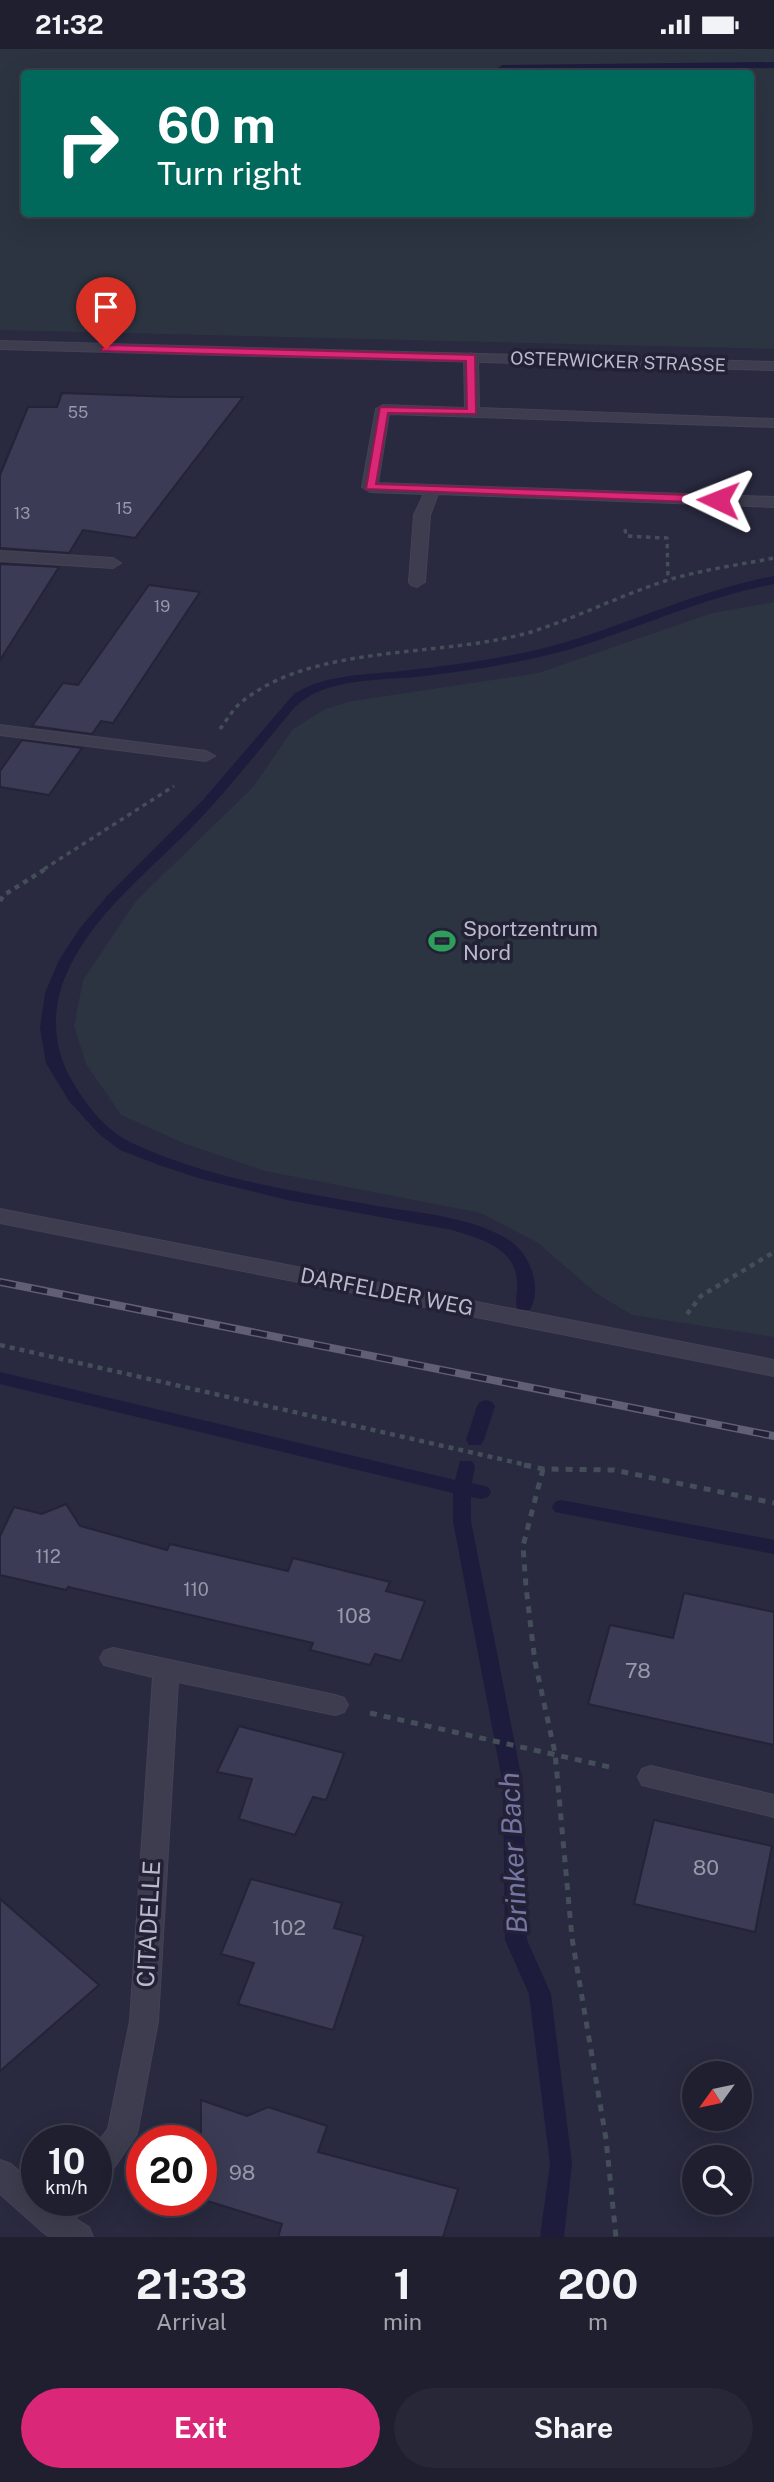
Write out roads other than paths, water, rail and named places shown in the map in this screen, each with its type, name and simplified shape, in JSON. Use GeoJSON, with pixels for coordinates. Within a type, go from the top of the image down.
{"type":"FeatureCollection","features":[{"type":"Feature","properties":{"kind":"street","name":"OSTERWICKER STRASSE"},"geometry":{"type":"LineString","coordinates":[[0,345],[774,366]]}},
{"type":"Feature","properties":{"kind":"street"},"geometry":{"type":"LineString","coordinates":[[471,358],[472,412]]}},
{"type":"Feature","properties":{"kind":"street"},"geometry":{"type":"LineString","coordinates":[[774,423],[383,409],[370,487],[774,502]]}},
{"type":"Feature","properties":{"kind":"street"},"geometry":{"type":"LineString","coordinates":[[417,582],[422,515],[433,489]]}},
{"type":"Feature","properties":{"kind":"street"},"geometry":{"type":"LineString","coordinates":[[0,556],[113,563]]}},
{"type":"Feature","properties":{"kind":"street"},"geometry":{"type":"LineString","coordinates":[[0,730],[206,756]]}},
{"type":"Feature","properties":{"kind":"street","name":"DARFELDER WEG"},"geometry":{"type":"LineString","coordinates":[[0,1216],[774,1368]]}},
{"type":"Feature","properties":{"kind":"street"},"geometry":{"type":"LineString","coordinates":[[113,1658],[335,1705]]}},
{"type":"Feature","properties":{"kind":"street","name":"CITADELLE"},"geometry":{"type":"LineString","coordinates":[[112,2147],[122,2134],[144,2021],[166,1670]]}},
{"type":"Feature","properties":{"kind":"street"},"geometry":{"type":"LineString","coordinates":[[651,1777],[774,1806]]}},
{"type":"Feature","properties":{"kind":"street"},"geometry":{"type":"LineString","coordinates":[[0,2174],[68,2220]]}},
{"type":"Feature","properties":{"kind":"waterway"},"geometry":{"type":"LineString","coordinates":[[502,68],[774,65]]}},
{"type":"Feature","properties":{"kind":"waterway"},"geometry":{"type":"LineString","coordinates":[[524,1306],[526,1286],[519,1259],[511,1249],[487,1236],[454,1225],[245,1186],[164,1162],[111,1137],[79,1105],[54,1063],[48,1028],[53,993],[67,960],[87,928],[139,870],[193,818],[289,706],[303,694],[340,682],[472,666],[537,654],[580,642],[699,598],[774,580]]}},
{"type":"Feature","properties":{"kind":"waterway"},"geometry":{"type":"LineString","coordinates":[[0,1378],[462,1488]]}},
{"type":"Feature","properties":{"kind":"waterway"},"geometry":{"type":"LineString","coordinates":[[475,1440],[486,1406]]}},
{"type":"Feature","properties":{"kind":"waterway"},"geometry":{"type":"LineString","coordinates":[[462,1488],[466,1466]]}},
{"type":"Feature","properties":{"kind":"waterway","name":"Brinker Bach"},"geometry":{"type":"LineString","coordinates":[[462,1488],[482,1492]]}},
{"type":"Feature","properties":{"kind":"waterway","name":"Brinker Bach"},"geometry":{"type":"LineString","coordinates":[[462,1488],[462,1521],[513,1785],[516,1940],[540,1994],[561,2164],[552,2237]]}},
{"type":"Feature","properties":{"kind":"waterway"},"geometry":{"type":"LineString","coordinates":[[561,1507],[774,1547]]}},
{"type":"Feature","properties":{"kind":"railway"},"geometry":{"type":"LineString","coordinates":[[0,1282],[774,1436]]}},
{"type":"Feature","properties":{"kind":"place","name":"Sportzentrum Nord"},"geometry":{"type":"Point","coordinates":[442,941]}}]}
